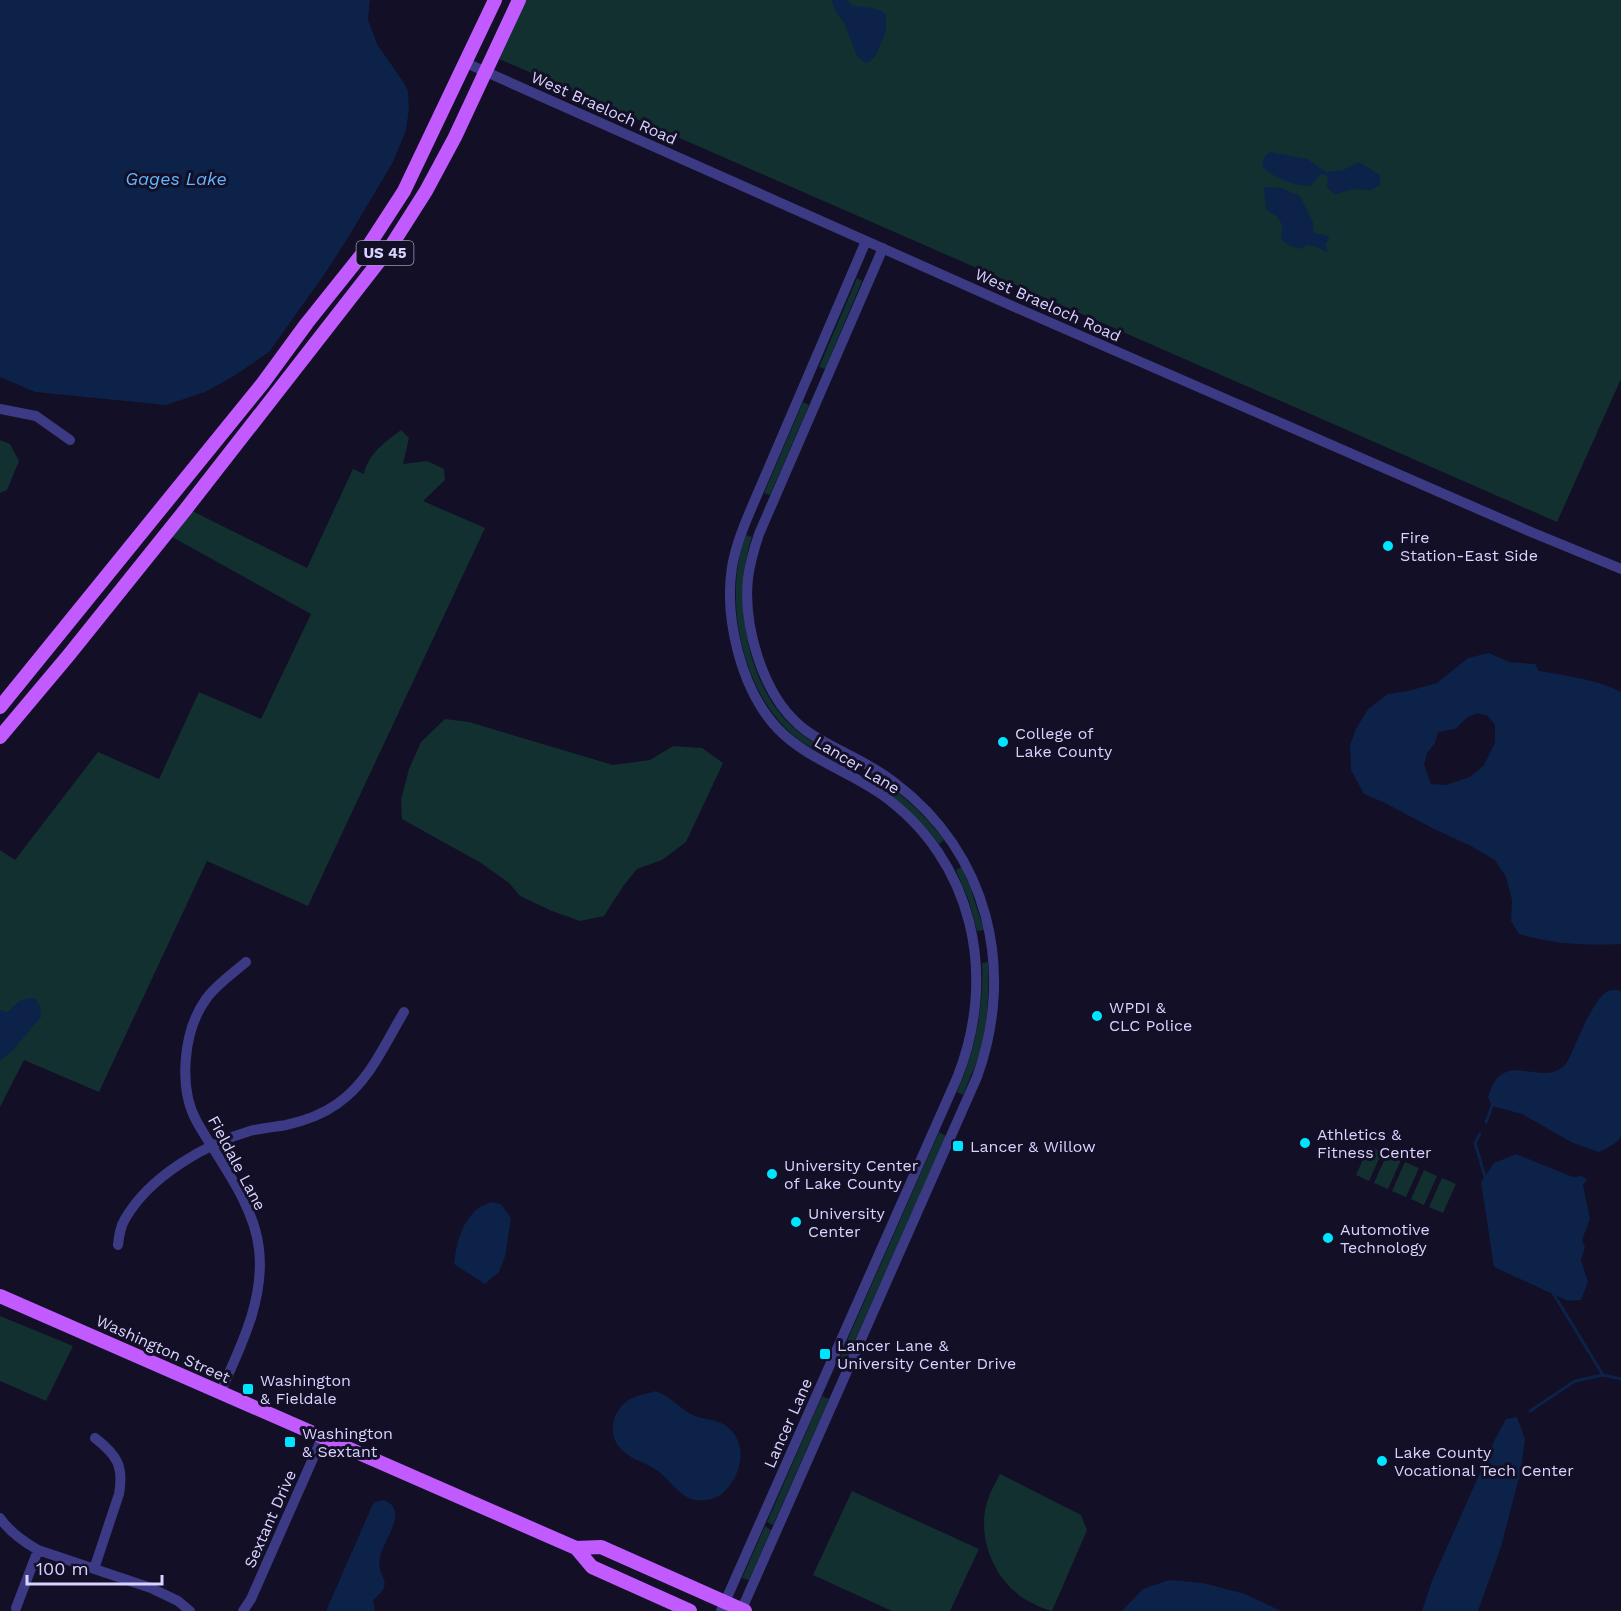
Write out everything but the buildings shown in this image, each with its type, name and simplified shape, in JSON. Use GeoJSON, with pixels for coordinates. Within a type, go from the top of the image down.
{"type":"FeatureCollection","features":[{"type":"Feature","properties":{"kind":"main road","name":"US 45"},"geometry":{"type":"LineString","coordinates":[[1,704],[257,391],[367,248],[404,191],[495,0]]}},
{"type":"Feature","properties":{"kind":"main road","name":"US 45"},"geometry":{"type":"LineString","coordinates":[[0,737],[186,508],[391,246],[426,191],[455,137],[519,0]]}},
{"type":"Feature","properties":{"kind":"main road","name":"Washington Street"},"geometry":{"type":"LineString","coordinates":[[0,1296],[576,1548],[601,1547],[723,1607],[743,1611]]}},
{"type":"Feature","properties":{"kind":"main road","name":"Washington Street"},"geometry":{"type":"LineString","coordinates":[[576,1548],[592,1567],[690,1611]]}},
{"type":"Feature","properties":{"kind":"street","name":"West Braeloch Road"},"geometry":{"type":"LineString","coordinates":[[466,63],[1020,310],[1521,528],[1621,569]]}},
{"type":"Feature","properties":{"kind":"street","name":"Lancer Lane"},"geometry":{"type":"LineString","coordinates":[[723,1607],[957,1078],[968,1047],[976,997],[977,980],[972,931],[963,899],[943,859],[915,823],[896,806],[860,781],[799,747],[778,729],[751,687],[744,671],[733,628],[732,569],[738,543],[866,241]]}},
{"type":"Feature","properties":{"kind":"street","name":"Lancer Lane"},"geometry":{"type":"LineString","coordinates":[[743,1611],[977,1077],[986,1047],[993,1005],[994,969],[988,925],[973,878],[956,848],[930,814],[898,785],[870,766],[821,741],[797,724],[785,711],[772,691],[761,667],[748,612],[748,580],[759,534],[883,248]]}},
{"type":"Feature","properties":{"kind":"street"},"geometry":{"type":"LineString","coordinates":[[0,409],[36,416],[70,440]]}},
{"type":"Feature","properties":{"kind":"street"},"geometry":{"type":"LineString","coordinates":[[1,704],[20,712]]}},
{"type":"Feature","properties":{"kind":"street","name":"Fieldale Lane"},"geometry":{"type":"LineString","coordinates":[[220,1393],[255,1306],[259,1249],[244,1202],[196,1120],[187,1089],[186,1063],[190,1033],[205,1000],[218,985],[246,962]]}},
{"type":"Feature","properties":{"kind":"street"},"geometry":{"type":"LineString","coordinates":[[118,1245],[124,1219],[136,1204],[154,1185],[192,1156],[251,1131],[305,1119],[336,1104],[366,1077],[404,1012]]}},
{"type":"Feature","properties":{"kind":"street"},"geometry":{"type":"LineString","coordinates":[[94,1569],[119,1494],[121,1481],[118,1461],[109,1449],[95,1438]]}},
{"type":"Feature","properties":{"kind":"street","name":"Sextant Drive"},"geometry":{"type":"LineString","coordinates":[[243,1611],[322,1438]]}},
{"type":"Feature","properties":{"kind":"street"},"geometry":{"type":"LineString","coordinates":[[0,1518],[26,1544],[38,1550],[166,1594],[190,1611]]}},
{"type":"Feature","properties":{"kind":"street"},"geometry":{"type":"LineString","coordinates":[[16,1608],[38,1550]]}},
{"type":"Feature","properties":{"kind":"green space"},"geometry":{"type":"Polygon","coordinates":[[[524,0],[1621,0],[1621,379],[1557,522],[497,58],[524,0]]]}},
{"type":"Feature","properties":{"kind":"green space"},"geometry":{"type":"Polygon","coordinates":[[[857,278],[862,281],[825,369],[819,367],[857,278]]]}},
{"type":"Feature","properties":{"kind":"green space"},"geometry":{"type":"Polygon","coordinates":[[[803,402],[809,405],[770,495],[764,493],[803,402]]]}},
{"type":"Feature","properties":{"kind":"green space"},"geometry":{"type":"Polygon","coordinates":[[[401,430],[409,438],[403,464],[427,461],[444,469],[445,480],[423,501],[485,528],[308,906],[207,861],[99,1092],[24,1060],[0,1107],[0,850],[15,860],[98,752],[159,779],[199,692],[261,719],[311,614],[165,533],[186,508],[307,568],[353,469],[364,474],[373,454],[401,430]]]}},
{"type":"Feature","properties":{"kind":"green space"},"geometry":{"type":"Polygon","coordinates":[[[0,440],[10,444],[19,461],[7,490],[0,493],[0,440]]]}},
{"type":"Feature","properties":{"kind":"green space"},"geometry":{"type":"Polygon","coordinates":[[[746,535],[752,537],[746,559],[743,607],[751,656],[759,679],[770,700],[784,718],[804,736],[828,751],[826,756],[800,741],[783,726],[753,680],[739,631],[736,606],[739,557],[746,535]]]}},
{"type":"Feature","properties":{"kind":"green space"},"geometry":{"type":"Polygon","coordinates":[[[445,719],[469,722],[613,765],[650,760],[673,746],[702,748],[723,763],[686,842],[662,860],[637,869],[604,916],[580,921],[520,896],[509,883],[481,863],[402,819],[401,800],[409,769],[421,742],[445,719]]]}},
{"type":"Feature","properties":{"kind":"green space"},"geometry":{"type":"Polygon","coordinates":[[[866,770],[908,801],[944,840],[939,844],[904,807],[863,776],[866,770]]]}},
{"type":"Feature","properties":{"kind":"green space"},"geometry":{"type":"Polygon","coordinates":[[[961,867],[984,930],[977,931],[969,901],[956,870],[961,867]]]}},
{"type":"Feature","properties":{"kind":"green space"},"geometry":{"type":"Polygon","coordinates":[[[988,962],[988,997],[984,1033],[979,1056],[963,1095],[957,1092],[969,1061],[977,1029],[982,963],[988,962]]]}},
{"type":"Feature","properties":{"kind":"green space"},"geometry":{"type":"Polygon","coordinates":[[[939,1132],[946,1136],[845,1362],[839,1359],[939,1132]]]}},
{"type":"Feature","properties":{"kind":"green space"},"geometry":{"type":"Polygon","coordinates":[[[1369,1146],[1382,1152],[1369,1181],[1356,1175],[1369,1146]]]}},
{"type":"Feature","properties":{"kind":"green space"},"geometry":{"type":"Polygon","coordinates":[[[1387,1154],[1401,1160],[1388,1189],[1374,1183],[1387,1154]]]}},
{"type":"Feature","properties":{"kind":"green space"},"geometry":{"type":"Polygon","coordinates":[[[1405,1162],[1419,1168],[1406,1197],[1392,1191],[1405,1162]]]}},
{"type":"Feature","properties":{"kind":"green space"},"geometry":{"type":"Polygon","coordinates":[[[1424,1170],[1437,1176],[1424,1205],[1411,1199],[1424,1170]]]}},
{"type":"Feature","properties":{"kind":"green space"},"geometry":{"type":"Polygon","coordinates":[[[1442,1178],[1456,1184],[1443,1213],[1429,1207],[1442,1178]]]}},
{"type":"Feature","properties":{"kind":"green space"},"geometry":{"type":"Polygon","coordinates":[[[0,1316],[73,1346],[46,1401],[0,1381],[0,1316]]]}},
{"type":"Feature","properties":{"kind":"green space"},"geometry":{"type":"Polygon","coordinates":[[[822,1396],[829,1399],[773,1525],[767,1522],[822,1396]]]}},
{"type":"Feature","properties":{"kind":"green space"},"geometry":{"type":"Polygon","coordinates":[[[1000,1474],[1081,1515],[1087,1530],[1052,1611],[1035,1605],[1018,1594],[998,1572],[991,1558],[986,1544],[985,1514],[989,1496],[1000,1474]]]}},
{"type":"Feature","properties":{"kind":"green space"},"geometry":{"type":"Polygon","coordinates":[[[852,1491],[979,1549],[950,1611],[892,1611],[813,1575],[852,1491]]]}},
{"type":"Feature","properties":{"kind":"green space"},"geometry":{"type":"Polygon","coordinates":[[[765,1526],[771,1530],[749,1580],[742,1578],[765,1526]]]}},
{"type":"Feature","properties":{"kind":"water","name":"Gages Lake"},"geometry":{"type":"Polygon","coordinates":[[[0,0],[370,0],[368,20],[377,44],[408,91],[409,109],[406,130],[393,162],[349,236],[269,352],[234,376],[205,392],[166,405],[35,392],[0,377],[0,0]]]}},
{"type":"Feature","properties":{"kind":"water"},"geometry":{"type":"Polygon","coordinates":[[[832,0],[847,0],[853,6],[872,8],[886,15],[886,31],[876,55],[870,62],[866,63],[857,56],[832,0]]]}},
{"type":"Feature","properties":{"kind":"water"},"geometry":{"type":"Polygon","coordinates":[[[1270,152],[1307,159],[1328,172],[1343,170],[1359,162],[1380,175],[1380,185],[1371,190],[1351,189],[1335,195],[1327,187],[1328,176],[1321,174],[1310,186],[1284,181],[1263,167],[1264,158],[1270,152]]]}},
{"type":"Feature","properties":{"kind":"water"},"geometry":{"type":"Polygon","coordinates":[[[1263,188],[1281,188],[1300,196],[1313,222],[1313,230],[1316,234],[1328,236],[1329,239],[1325,245],[1328,251],[1308,245],[1300,249],[1281,239],[1282,224],[1266,207],[1263,188]]]}},
{"type":"Feature","properties":{"kind":"water"},"geometry":{"type":"Polygon","coordinates":[[[1489,653],[1509,662],[1535,664],[1539,671],[1592,681],[1621,692],[1621,944],[1570,944],[1519,934],[1511,921],[1512,900],[1506,877],[1495,860],[1364,794],[1351,770],[1350,745],[1368,709],[1388,694],[1437,683],[1468,658],[1489,653]],[[1478,713],[1468,717],[1455,729],[1438,732],[1435,743],[1427,753],[1424,765],[1431,784],[1446,785],[1470,777],[1484,765],[1495,743],[1495,725],[1488,716],[1478,713]]]}},
{"type":"Feature","properties":{"kind":"water"},"geometry":{"type":"Polygon","coordinates":[[[1608,991],[1621,991],[1621,1136],[1612,1146],[1599,1152],[1573,1143],[1522,1114],[1492,1106],[1488,1097],[1495,1082],[1503,1074],[1512,1071],[1554,1072],[1564,1066],[1598,1001],[1608,991]]]}},
{"type":"Feature","properties":{"kind":"water"},"geometry":{"type":"Polygon","coordinates":[[[35,998],[40,1006],[41,1017],[13,1050],[0,1061],[0,1010],[7,1012],[21,1000],[35,998]]]}},
{"type":"Feature","properties":{"kind":"water"},"geometry":{"type":"Polygon","coordinates":[[[1516,1154],[1573,1177],[1582,1176],[1587,1180],[1583,1185],[1590,1219],[1582,1240],[1585,1247],[1581,1260],[1588,1282],[1581,1300],[1568,1301],[1494,1267],[1481,1182],[1494,1163],[1516,1154]]]}},
{"type":"Feature","properties":{"kind":"water"},"geometry":{"type":"Polygon","coordinates":[[[490,1202],[501,1204],[511,1218],[505,1257],[499,1272],[485,1284],[454,1264],[465,1224],[476,1210],[490,1202]]]}},
{"type":"Feature","properties":{"kind":"water"},"geometry":{"type":"Polygon","coordinates":[[[656,1391],[691,1414],[728,1427],[738,1440],[741,1456],[738,1472],[726,1490],[712,1499],[698,1500],[685,1496],[658,1471],[630,1456],[617,1444],[613,1423],[619,1410],[630,1399],[656,1391]]]}},
{"type":"Feature","properties":{"kind":"water"},"geometry":{"type":"Polygon","coordinates":[[[1517,1417],[1525,1439],[1521,1470],[1501,1547],[1478,1611],[1422,1611],[1432,1581],[1494,1441],[1506,1419],[1517,1417]]]}},
{"type":"Feature","properties":{"kind":"water"},"geometry":{"type":"Polygon","coordinates":[[[383,1500],[391,1504],[395,1510],[395,1518],[380,1558],[385,1584],[373,1600],[375,1611],[326,1611],[372,1506],[375,1502],[383,1500]]]}},
{"type":"Feature","properties":{"kind":"water"},"geometry":{"type":"Polygon","coordinates":[[[1169,1580],[1203,1583],[1245,1594],[1281,1611],[1122,1611],[1143,1589],[1169,1580]]]}},
{"type":"Feature","properties":{"kind":"waterway"},"geometry":{"type":"LineString","coordinates":[[1486,1122],[1492,1106]]}},
{"type":"Feature","properties":{"kind":"waterway"},"geometry":{"type":"LineString","coordinates":[[1480,1134],[1475,1143],[1486,1180]]}},
{"type":"Feature","properties":{"kind":"waterway"},"geometry":{"type":"LineString","coordinates":[[1553,1293],[1603,1375]]}},
{"type":"Feature","properties":{"kind":"waterway"},"geometry":{"type":"LineString","coordinates":[[1530,1411],[1575,1381],[1603,1375],[1621,1379]]}},
{"type":"Feature","properties":{"kind":"place","name":"Fire Station-East Side"},"geometry":{"type":"Point","coordinates":[1388,546]}},
{"type":"Feature","properties":{"kind":"place","name":"College of Lake County"},"geometry":{"type":"Point","coordinates":[1003,742]}},
{"type":"Feature","properties":{"kind":"place","name":"WPDI & CLC Police"},"geometry":{"type":"Point","coordinates":[1097,1016]}},
{"type":"Feature","properties":{"kind":"place","name":"Athletics & Fitness Center"},"geometry":{"type":"Point","coordinates":[1305,1143]}},
{"type":"Feature","properties":{"kind":"place","name":"Lancer & Willow"},"geometry":{"type":"Point","coordinates":[958,1146]}},
{"type":"Feature","properties":{"kind":"place","name":"University Center of Lake County"},"geometry":{"type":"Point","coordinates":[772,1174]}},
{"type":"Feature","properties":{"kind":"place","name":"University Center"},"geometry":{"type":"Point","coordinates":[796,1222]}},
{"type":"Feature","properties":{"kind":"place","name":"Automotive Technology"},"geometry":{"type":"Point","coordinates":[1328,1238]}},
{"type":"Feature","properties":{"kind":"place","name":"Lancer Lane & University Center Drive"},"geometry":{"type":"Point","coordinates":[825,1354]}},
{"type":"Feature","properties":{"kind":"place","name":"Washington & Fieldale"},"geometry":{"type":"Point","coordinates":[248,1389]}},
{"type":"Feature","properties":{"kind":"place","name":"Washington & Sextant"},"geometry":{"type":"Point","coordinates":[290,1442]}},
{"type":"Feature","properties":{"kind":"place","name":"Lake County Vocational Tech Center"},"geometry":{"type":"Point","coordinates":[1382,1461]}}]}
